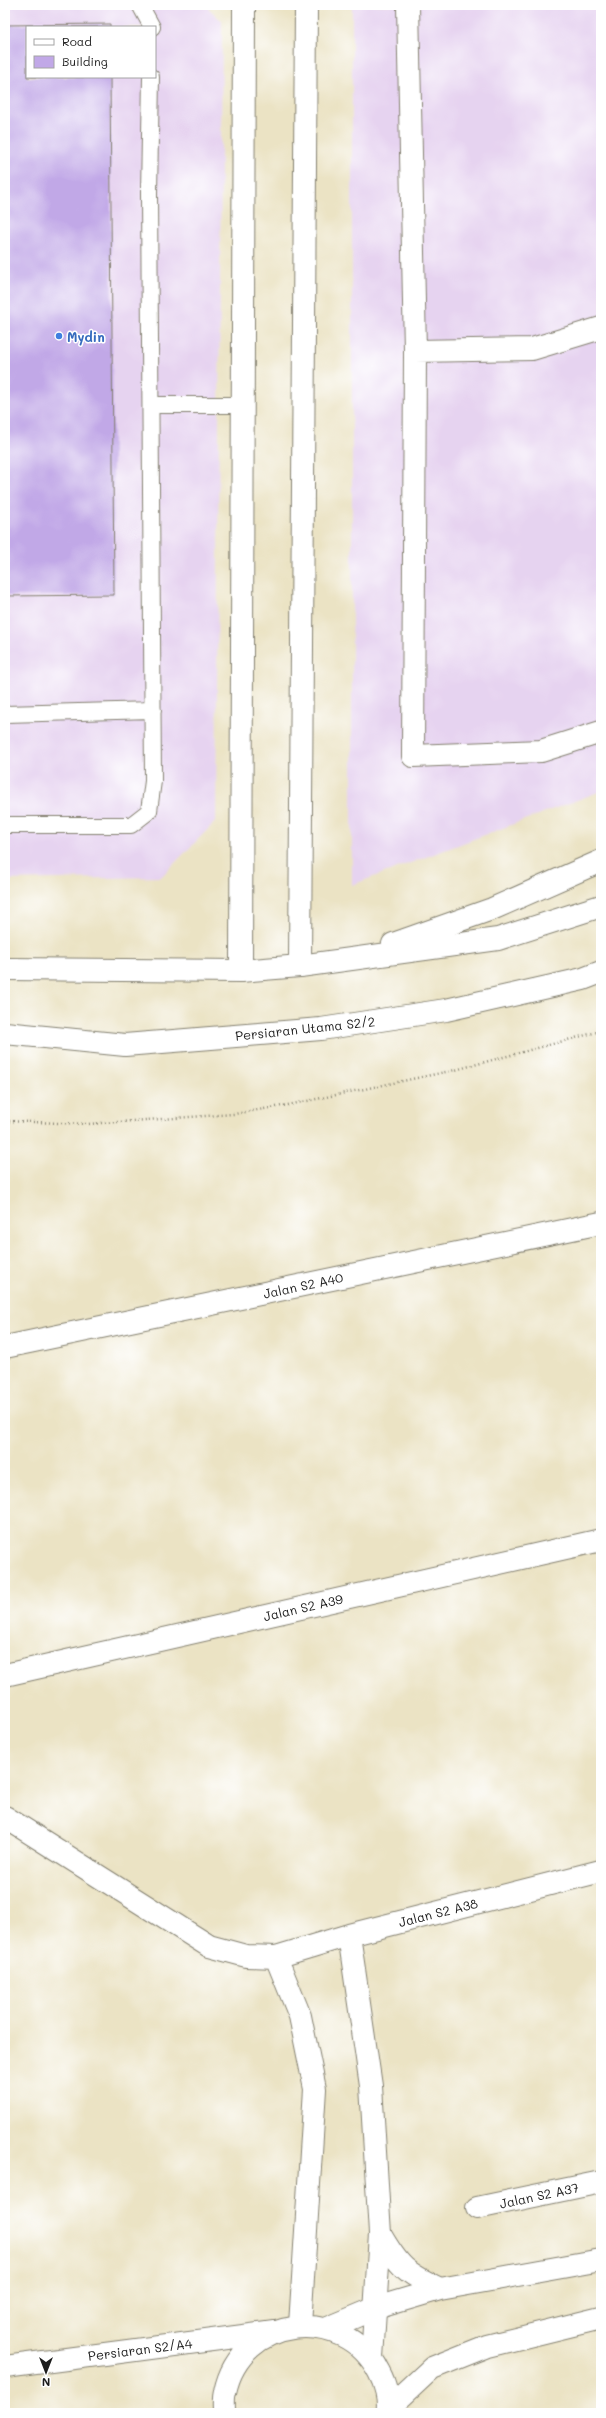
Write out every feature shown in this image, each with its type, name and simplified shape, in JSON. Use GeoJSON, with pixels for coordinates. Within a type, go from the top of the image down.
{"type":"FeatureCollection","features":[{"type":"Feature","properties":{"kind":"street"},"geometry":{"type":"LineString","coordinates":[[240,971],[244,5]]}},
{"type":"Feature","properties":{"kind":"street"},"geometry":{"type":"LineString","coordinates":[[300,966],[306,5]]}},
{"type":"Feature","properties":{"kind":"street"},"geometry":{"type":"LineString","coordinates":[[408,5],[415,351],[413,756],[541,752],[601,732]]}},
{"type":"Feature","properties":{"kind":"street"},"geometry":{"type":"LineString","coordinates":[[415,351],[532,349],[601,328]]}},
{"type":"Feature","properties":{"kind":"street"},"geometry":{"type":"LineString","coordinates":[[349,960],[492,909],[601,861]]}},
{"type":"Feature","properties":{"kind":"street"},"geometry":{"type":"LineString","coordinates":[[5,969],[240,971],[300,966],[498,939],[601,906]]}},
{"type":"Feature","properties":{"kind":"street","name":"Persiaran Utama S2/2"},"geometry":{"type":"LineString","coordinates":[[5,1032],[125,1045],[321,1029],[446,1010],[583,979],[601,972]]}},
{"type":"Feature","properties":{"kind":"street","name":"Jalan S2 A40"},"geometry":{"type":"LineString","coordinates":[[5,1347],[601,1223]]}},
{"type":"Feature","properties":{"kind":"street","name":"Jalan S2 A39"},"geometry":{"type":"LineString","coordinates":[[5,1675],[601,1540]]}},
{"type":"Feature","properties":{"kind":"street","name":"Jalan S2 A38"},"geometry":{"type":"LineString","coordinates":[[5,1817],[209,1946],[246,1956],[276,1957],[349,1935],[601,1871]]}},
{"type":"Feature","properties":{"kind":"street"},"geometry":{"type":"LineString","coordinates":[[349,1935],[371,2086],[380,2234],[372,2358]]}},
{"type":"Feature","properties":{"kind":"street"},"geometry":{"type":"LineString","coordinates":[[276,1957],[300,2016],[315,2089],[300,2326]]}},
{"type":"Feature","properties":{"kind":"street","name":"Jalan S2 A37"},"geometry":{"type":"LineString","coordinates":[[477,2208],[601,2182]]}},
{"type":"Feature","properties":{"kind":"street"},"geometry":{"type":"LineString","coordinates":[[380,2234],[394,2258],[406,2272],[440,2289]]}},
{"type":"Feature","properties":{"kind":"street"},"geometry":{"type":"LineString","coordinates":[[328,2328],[376,2308],[440,2289],[601,2260]]}},
{"type":"Feature","properties":{"kind":"street"},"geometry":{"type":"LineString","coordinates":[[388,2411],[432,2368],[487,2346],[601,2318]]}},
{"type":"Feature","properties":{"kind":"street"},"geometry":{"type":"LineString","coordinates":[[224,2413],[225,2392],[234,2366],[251,2346],[274,2332],[300,2326],[328,2328],[352,2340],[372,2358],[384,2382],[388,2411]]}},
{"type":"Feature","properties":{"kind":"street","name":"Persiaran S2/A4"},"geometry":{"type":"LineString","coordinates":[[5,2368],[274,2332]]}},
{"type":"Feature","properties":{"kind":"lane"},"geometry":{"type":"LineString","coordinates":[[140,5],[151,26]]}},
{"type":"Feature","properties":{"kind":"lane"},"geometry":{"type":"LineString","coordinates":[[5,825],[131,825],[149,811],[153,781],[149,193],[151,78]]}},
{"type":"Feature","properties":{"kind":"lane"},"geometry":{"type":"LineString","coordinates":[[151,405],[242,405]]}},
{"type":"Feature","properties":{"kind":"lane"},"geometry":{"type":"LineString","coordinates":[[5,714],[153,710]]}},
{"type":"Feature","properties":{"kind":"path"},"geometry":{"type":"LineString","coordinates":[[5,1121],[88,1124],[234,1114],[288,1105],[455,1070],[601,1031]]}},
{"type":"Feature","properties":{"kind":"shaded area"},"geometry":{"type":"Polygon","coordinates":[[[5,5],[205,5],[222,21],[216,821],[161,877],[5,880],[5,5]]]}},
{"type":"Feature","properties":{"kind":"shaded area"},"geometry":{"type":"Polygon","coordinates":[[[352,5],[601,5],[601,791],[352,885],[352,5]]]}},
{"type":"Feature","properties":{"kind":"building","name":"Mydin"},"geometry":{"type":"Polygon","coordinates":[[[110,24],[110,26],[26,26],[26,78],[110,78],[114,595],[5,596],[5,25],[110,24]]]}},
{"type":"Feature","properties":{"kind":"place","name":"Mydin"},"geometry":{"type":"Point","coordinates":[59,336]}}]}
